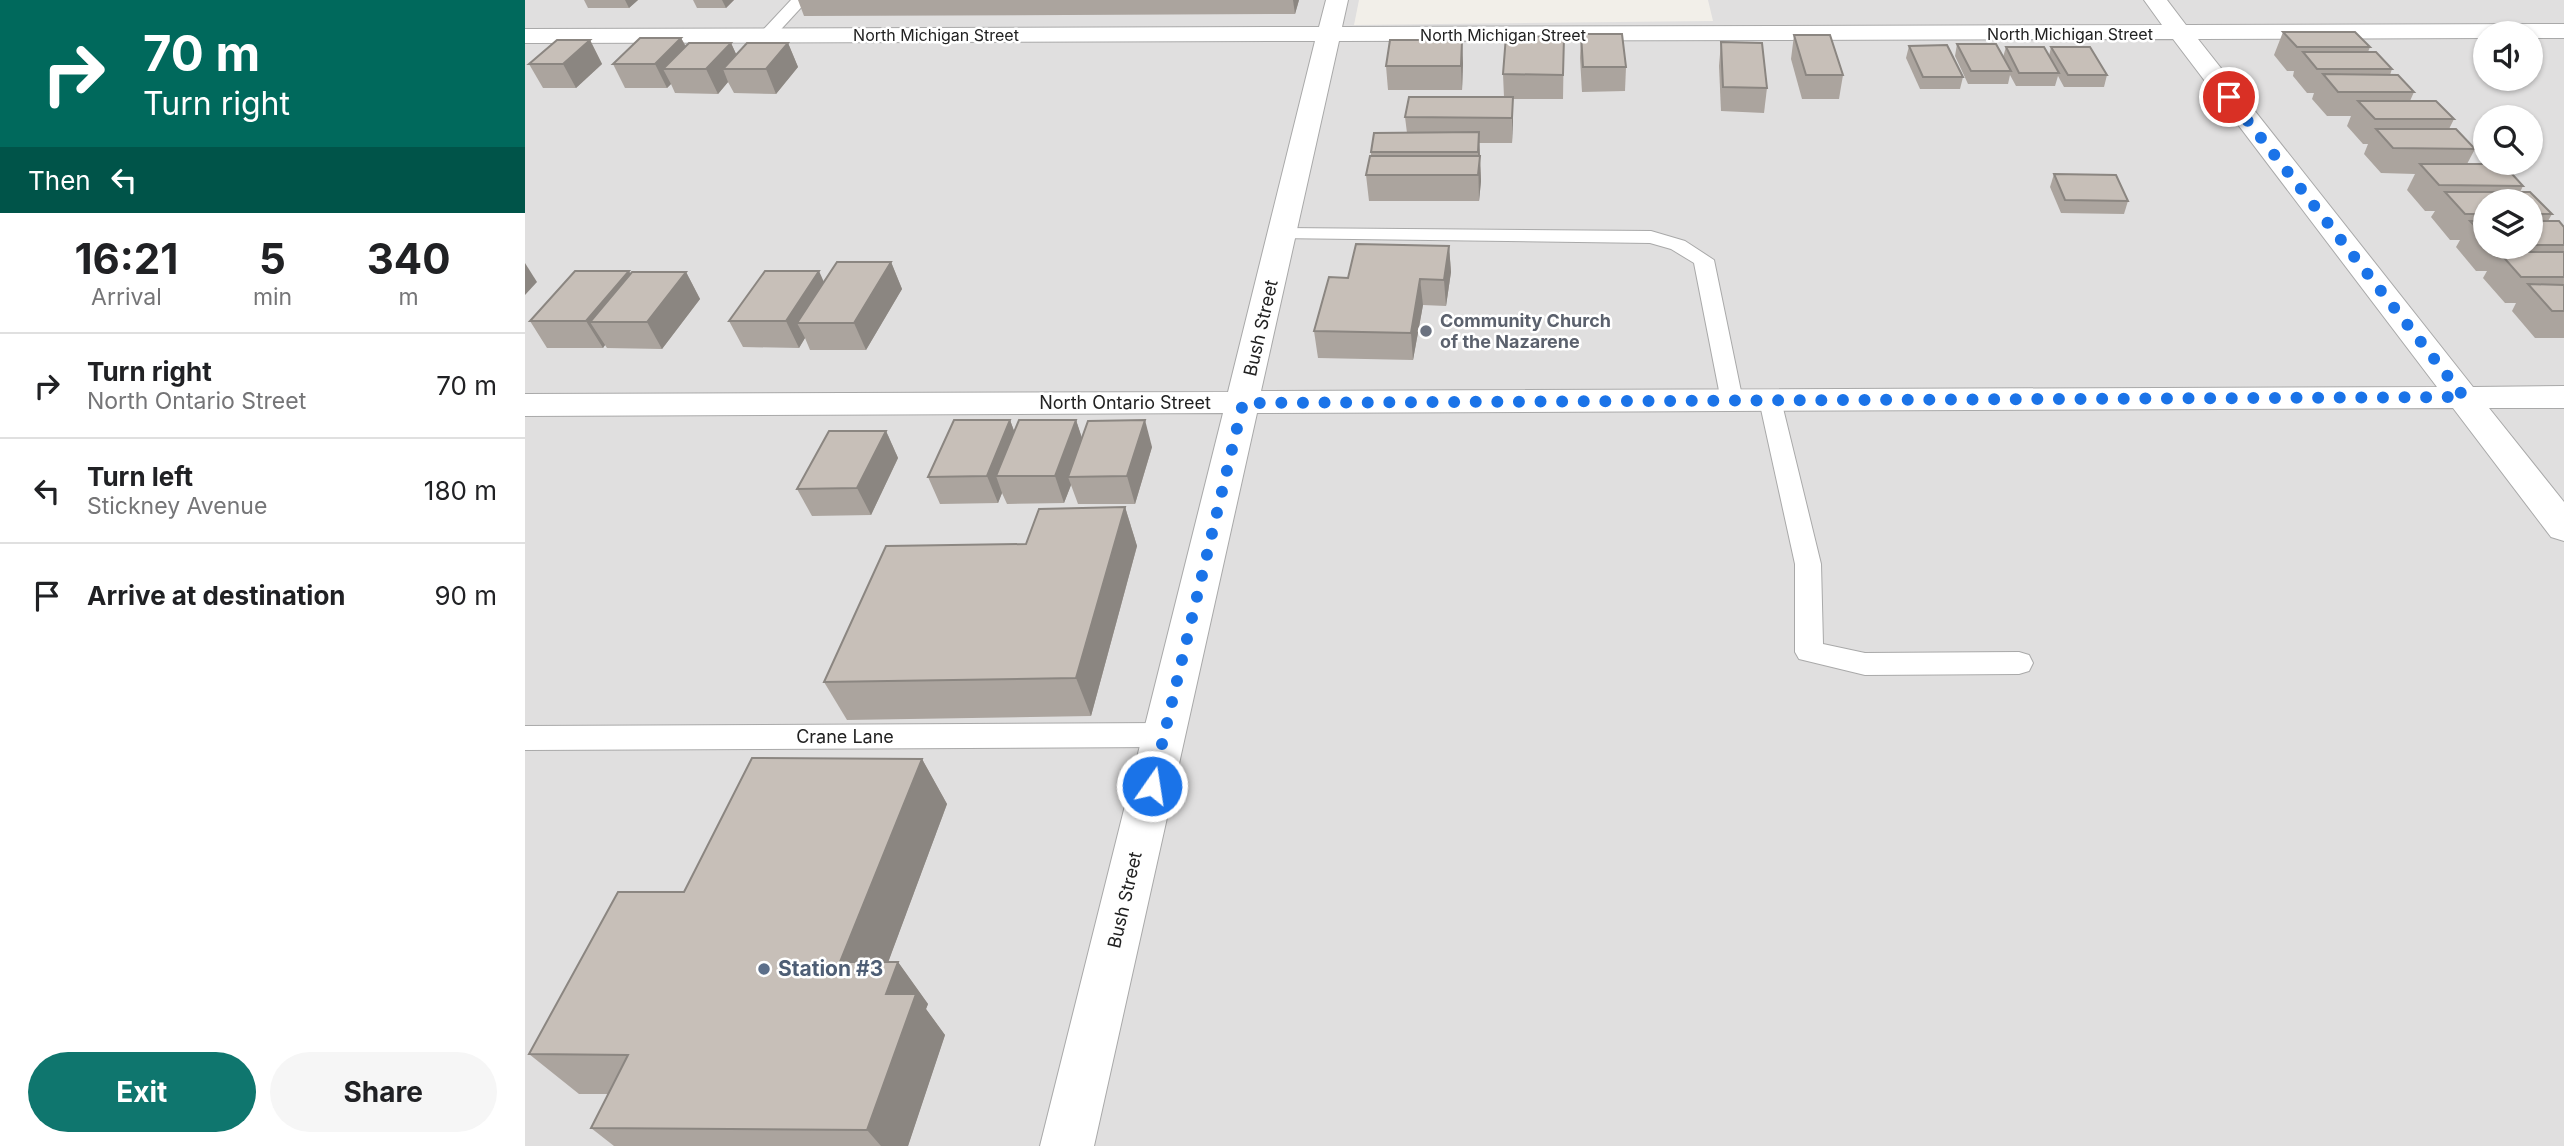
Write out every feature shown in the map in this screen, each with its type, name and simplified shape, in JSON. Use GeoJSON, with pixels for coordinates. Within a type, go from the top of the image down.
{"type":"FeatureCollection","features":[{"type":"Feature","properties":{"kind":"street"},"geometry":{"type":"LineString","coordinates":[[2155,0],[2564,528]]}},
{"type":"Feature","properties":{"kind":"street","name":"North Michigan Street"},"geometry":{"type":"LineString","coordinates":[[525,36],[767,35],[1333,18],[2179,33],[2564,31]]}},
{"type":"Feature","properties":{"kind":"street","name":"Bush Street"},"geometry":{"type":"LineString","coordinates":[[1067,1146],[1333,18]]}},
{"type":"Feature","properties":{"kind":"street","name":"North Ontario Street"},"geometry":{"type":"LineString","coordinates":[[525,405],[2564,397]]}},
{"type":"Feature","properties":{"kind":"lane"},"geometry":{"type":"LineString","coordinates":[[767,35],[800,0]]}},
{"type":"Feature","properties":{"kind":"lane"},"geometry":{"type":"LineString","coordinates":[[1283,234],[1651,237],[1678,245],[1704,260],[1732,401]]}},
{"type":"Feature","properties":{"kind":"lane"},"geometry":{"type":"LineString","coordinates":[[1770,400],[1808,564],[1809,652],[1865,664],[2019,663]]}},
{"type":"Feature","properties":{"kind":"lane","name":"Crane Lane"},"geometry":{"type":"LineString","coordinates":[[525,738],[1164,735]]}},
{"type":"Feature","properties":{"kind":"shaded area"},"geometry":{"type":"Polygon","coordinates":[[[525,0],[1359,0],[1354,25],[1713,21],[1708,0],[2564,0],[2564,1146],[525,1146],[525,0]]]}},
{"type":"Feature","properties":{"kind":"building"},"geometry":{"type":"Polygon","coordinates":[[[2283,32],[2355,32],[2370,47],[2297,47],[2283,32]]]}},
{"type":"Feature","properties":{"kind":"building"},"geometry":{"type":"Polygon","coordinates":[[[1581,34],[1622,34],[1626,67],[1583,67],[1581,34]]]}},
{"type":"Feature","properties":{"kind":"building"},"geometry":{"type":"Polygon","coordinates":[[[1794,35],[1830,35],[1843,75],[1806,75],[1794,35]]]}},
{"type":"Feature","properties":{"kind":"building"},"geometry":{"type":"Polygon","coordinates":[[[1506,36],[1564,37],[1563,75],[1503,74],[1506,36]]]}},
{"type":"Feature","properties":{"kind":"building"},"geometry":{"type":"Polygon","coordinates":[[[640,38],[681,38],[655,64],[613,64],[640,38]]]}},
{"type":"Feature","properties":{"kind":"building"},"geometry":{"type":"Polygon","coordinates":[[[557,40],[590,40],[563,64],[529,64],[557,40]]]}},
{"type":"Feature","properties":{"kind":"building"},"geometry":{"type":"Polygon","coordinates":[[[1390,40],[1462,40],[1461,66],[1386,66],[1390,40]]]}},
{"type":"Feature","properties":{"kind":"building"},"geometry":{"type":"Polygon","coordinates":[[[1721,42],[1762,43],[1767,88],[1723,87],[1721,42]]]}},
{"type":"Feature","properties":{"kind":"building"},"geometry":{"type":"Polygon","coordinates":[[[689,43],[731,43],[706,69],[663,69],[689,43]]]}},
{"type":"Feature","properties":{"kind":"building"},"geometry":{"type":"Polygon","coordinates":[[[747,43],[788,43],[766,69],[723,69],[747,43]]]}},
{"type":"Feature","properties":{"kind":"building"},"geometry":{"type":"Polygon","coordinates":[[[1957,44],[1996,44],[2011,71],[1971,71],[1957,44]]]}},
{"type":"Feature","properties":{"kind":"building"},"geometry":{"type":"Polygon","coordinates":[[[1947,45],[1963,77],[1923,77],[1909,46],[1947,45]]]}},
{"type":"Feature","properties":{"kind":"building"},"geometry":{"type":"Polygon","coordinates":[[[2006,47],[2044,47],[2059,73],[2019,73],[2006,47]]]}},
{"type":"Feature","properties":{"kind":"building"},"geometry":{"type":"Polygon","coordinates":[[[2051,47],[2090,47],[2107,75],[2068,75],[2051,47]]]}},
{"type":"Feature","properties":{"kind":"building"},"geometry":{"type":"Polygon","coordinates":[[[2303,52],[2376,52],[2392,69],[2317,69],[2303,52]]]}},
{"type":"Feature","properties":{"kind":"building"},"geometry":{"type":"Polygon","coordinates":[[[2323,74],[2398,75],[2414,92],[2338,92],[2323,74]]]}},
{"type":"Feature","properties":{"kind":"building"},"geometry":{"type":"Polygon","coordinates":[[[1409,97],[1513,97],[1512,118],[1405,117],[1409,97]]]}},
{"type":"Feature","properties":{"kind":"building"},"geometry":{"type":"Polygon","coordinates":[[[2358,101],[2436,101],[2454,119],[2375,119],[2358,101]]]}},
{"type":"Feature","properties":{"kind":"building"},"geometry":{"type":"Polygon","coordinates":[[[2376,129],[2456,129],[2473,147],[2473,149],[2393,148],[2376,129]]]}},
{"type":"Feature","properties":{"kind":"building"},"geometry":{"type":"Polygon","coordinates":[[[1479,132],[1478,152],[1371,152],[1374,133],[1479,132]]]}},
{"type":"Feature","properties":{"kind":"building"},"geometry":{"type":"Polygon","coordinates":[[[1370,156],[1480,156],[1478,175],[1366,175],[1370,156]]]}},
{"type":"Feature","properties":{"kind":"building"},"geometry":{"type":"Polygon","coordinates":[[[2420,164],[2473,164],[2473,175],[2513,175],[2523,186],[2439,185],[2420,164]]]}},
{"type":"Feature","properties":{"kind":"building"},"geometry":{"type":"Polygon","coordinates":[[[2054,174],[2116,175],[2128,201],[2065,200],[2054,174]]]}},
{"type":"Feature","properties":{"kind":"building"},"geometry":{"type":"Polygon","coordinates":[[[2445,192],[2473,192],[2473,214],[2465,214],[2445,192]]]}},
{"type":"Feature","properties":{"kind":"building"},"geometry":{"type":"Polygon","coordinates":[[[2543,205],[2552,214],[2543,214],[2543,205]]]}},
{"type":"Feature","properties":{"kind":"building"},"geometry":{"type":"Polygon","coordinates":[[[2543,221],[2559,221],[2564,227],[2564,245],[2543,245],[2543,221]]]}},
{"type":"Feature","properties":{"kind":"building"},"geometry":{"type":"Polygon","coordinates":[[[1356,244],[1449,246],[1444,280],[1420,279],[1411,333],[1314,331],[1329,277],[1348,278],[1356,244]]]}},
{"type":"Feature","properties":{"kind":"building"},"geometry":{"type":"Polygon","coordinates":[[[2543,252],[2564,252],[2564,277],[2521,277],[2505,259],[2543,259],[2543,252]]]}},
{"type":"Feature","properties":{"kind":"building"},"geometry":{"type":"Polygon","coordinates":[[[837,262],[891,262],[854,323],[797,323],[837,262]]]}},
{"type":"Feature","properties":{"kind":"building"},"geometry":{"type":"Polygon","coordinates":[[[575,271],[629,271],[586,321],[530,321],[575,271]]]}},
{"type":"Feature","properties":{"kind":"building"},"geometry":{"type":"Polygon","coordinates":[[[765,271],[819,271],[786,321],[729,321],[765,271]]]}},
{"type":"Feature","properties":{"kind":"building"},"geometry":{"type":"Polygon","coordinates":[[[632,272],[686,272],[647,322],[590,322],[632,272]]]}},
{"type":"Feature","properties":{"kind":"building"},"geometry":{"type":"Polygon","coordinates":[[[2528,284],[2564,285],[2564,311],[2552,311],[2528,284]]]}},
{"type":"Feature","properties":{"kind":"building"},"geometry":{"type":"Polygon","coordinates":[[[954,420],[1010,420],[987,476],[928,477],[954,420]]]}},
{"type":"Feature","properties":{"kind":"building"},"geometry":{"type":"Polygon","coordinates":[[[1019,420],[1076,420],[1055,476],[996,476],[1019,420]]]}},
{"type":"Feature","properties":{"kind":"building"},"geometry":{"type":"Polygon","coordinates":[[[1145,420],[1127,476],[1068,477],[1088,421],[1145,420]]]}},
{"type":"Feature","properties":{"kind":"building"},"geometry":{"type":"Polygon","coordinates":[[[829,431],[886,431],[857,488],[797,489],[829,431]]]}},
{"type":"Feature","properties":{"kind":"building"},"geometry":{"type":"Polygon","coordinates":[[[1125,507],[1076,678],[824,682],[886,546],[1026,544],[1039,509],[1125,507]]]}},
{"type":"Feature","properties":{"kind":"building","name":"Station #3"},"geometry":{"type":"Polygon","coordinates":[[[752,758],[922,759],[840,962],[898,962],[886,994],[916,994],[867,1130],[591,1128],[628,1055],[529,1054],[618,892],[684,892],[752,758]]]}},
{"type":"Feature","properties":{"kind":"place","name":"Community Church of the Nazarene"},"geometry":{"type":"Point","coordinates":[1426,331]}},
{"type":"Feature","properties":{"kind":"place","name":"Station #3"},"geometry":{"type":"Point","coordinates":[764,969]}},
{"type":"Feature","properties":{"kind":"route"},"geometry":{"type":"LineString","coordinates":[[1152,786],[1243,403],[2464,397],[2229,97]]}}]}
